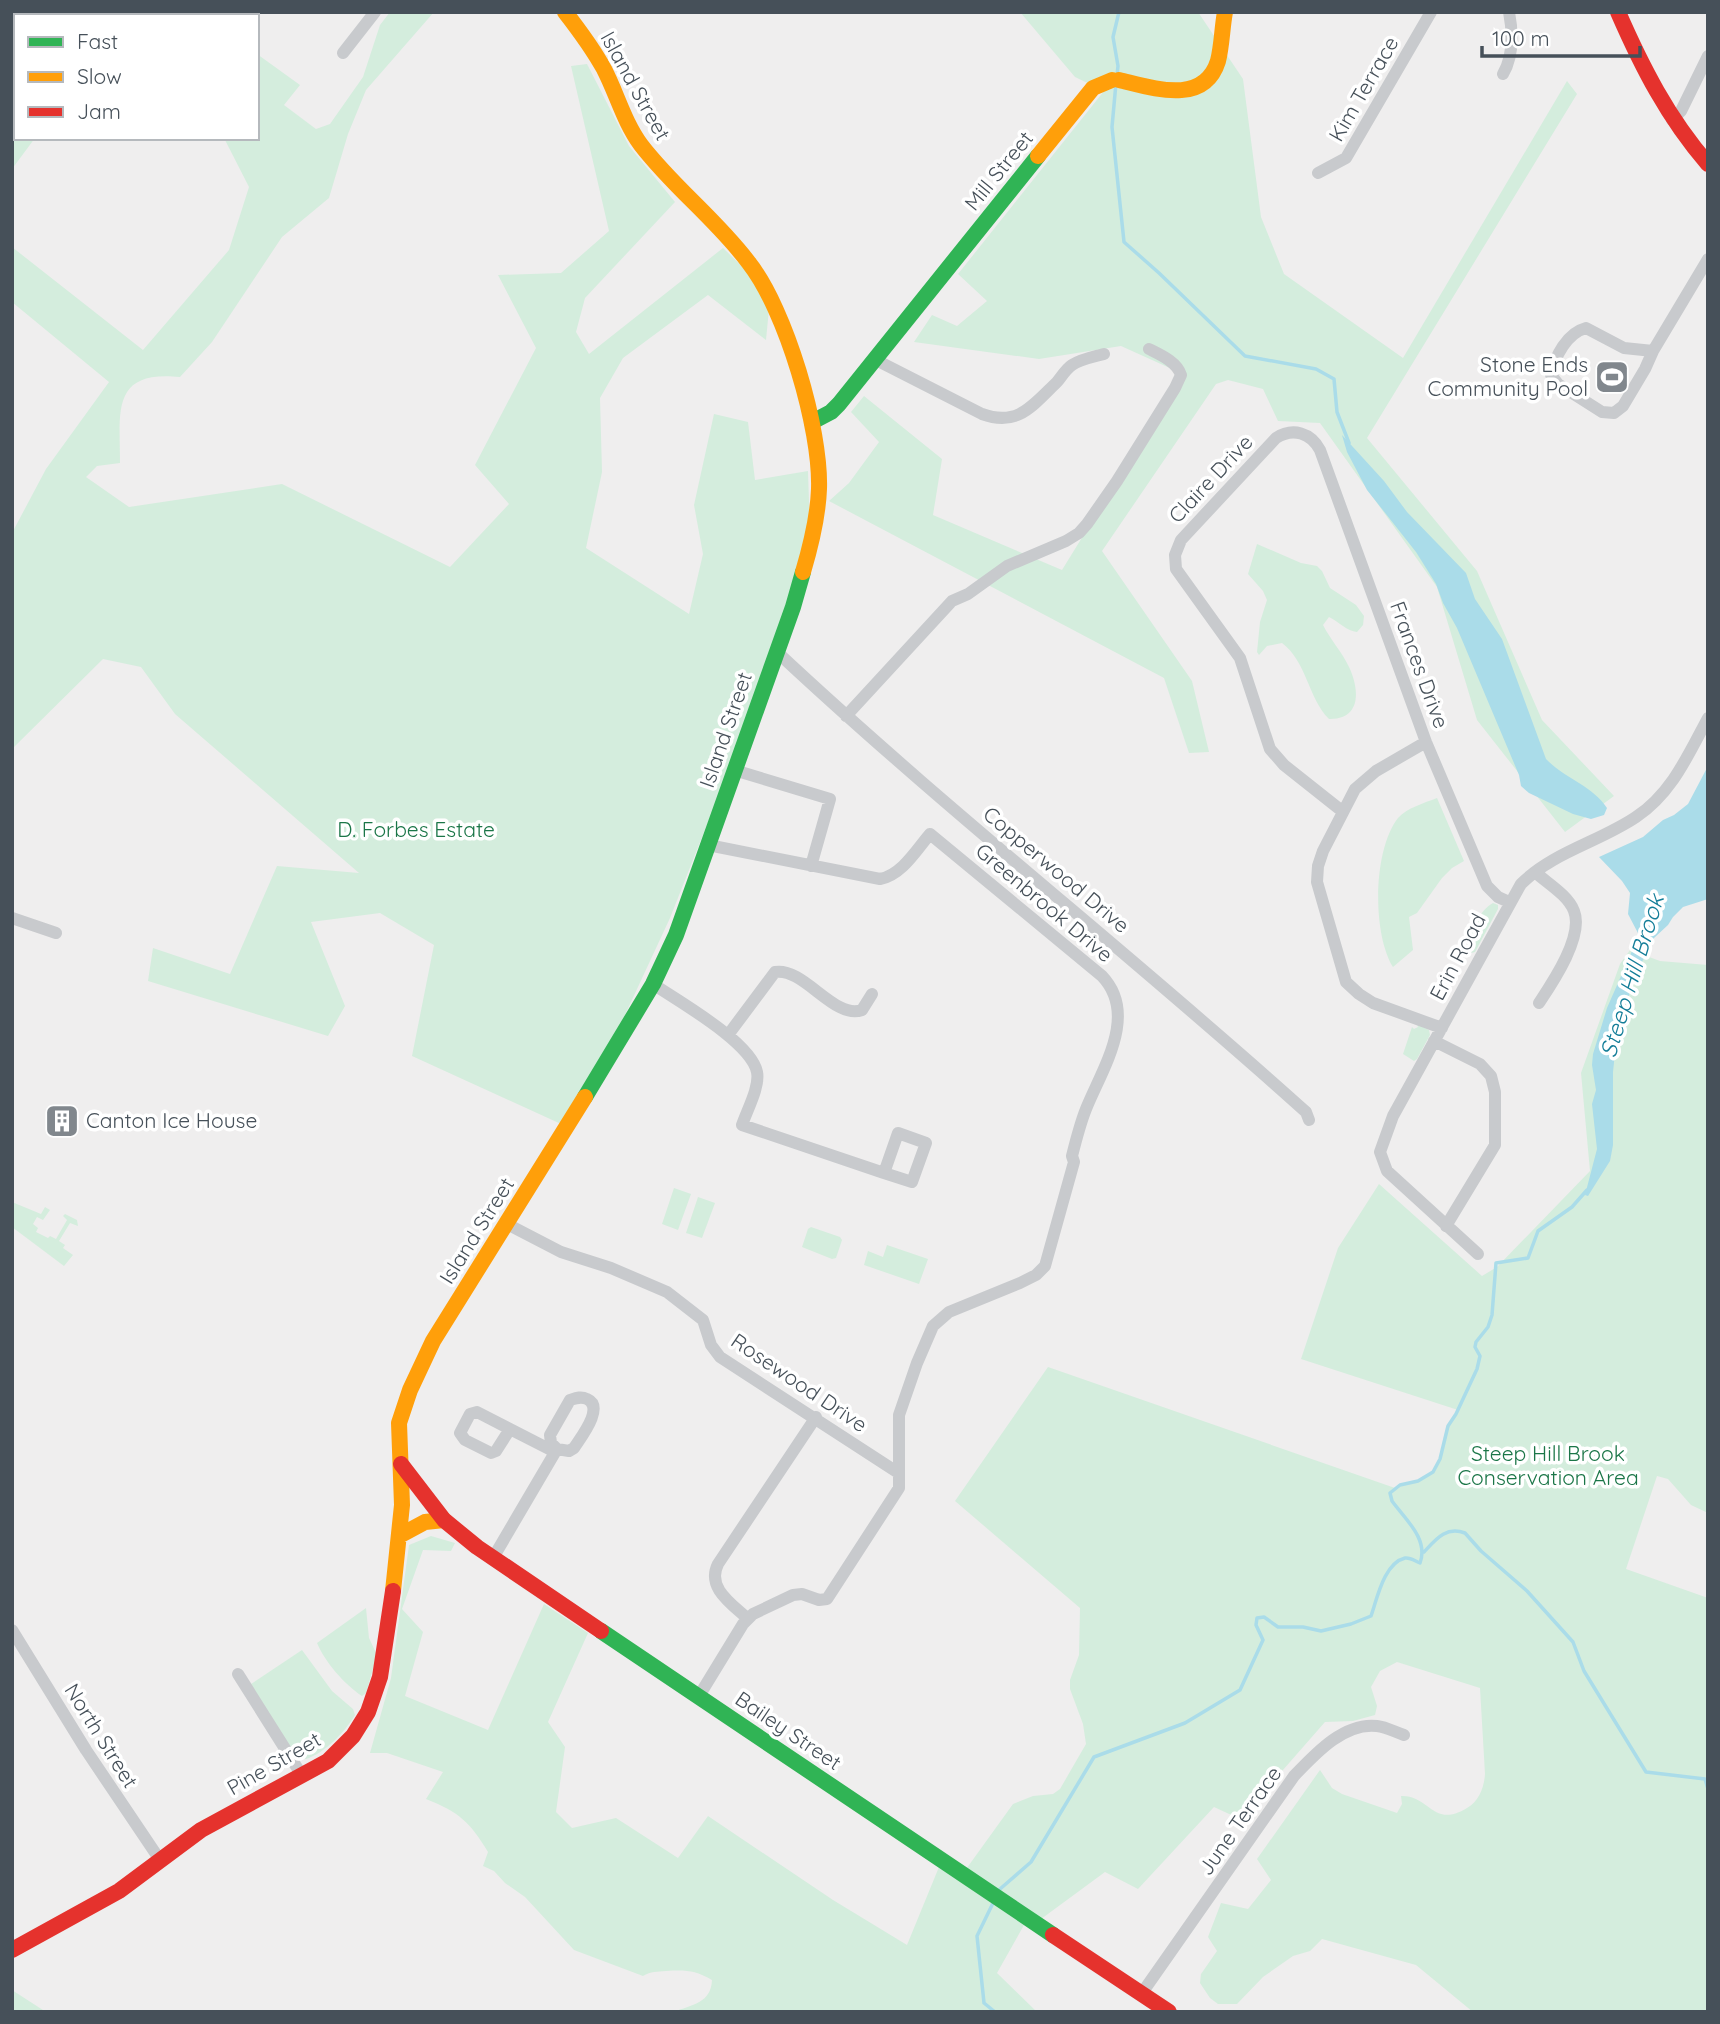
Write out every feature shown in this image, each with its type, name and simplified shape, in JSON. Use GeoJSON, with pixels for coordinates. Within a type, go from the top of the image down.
{"type":"FeatureCollection","features":[{"type":"Feature","properties":{"kind":"street"},"geometry":{"type":"LineString","coordinates":[[343,53],[375,12]]}},
{"type":"Feature","properties":{"kind":"street","name":"Island Street"},"geometry":{"type":"LineString","coordinates":[[401,1464],[399,1423],[410,1390],[433,1341],[653,984],[684,919],[807,558],[817,512],[819,473],[812,422],[782,318],[771,294],[749,262],[654,163],[638,142],[604,69],[565,12]]}},
{"type":"Feature","properties":{"kind":"street","name":"Mill Street"},"geometry":{"type":"LineString","coordinates":[[812,422],[831,412],[838,404],[1093,89],[1103,82],[1116,80],[1176,91],[1196,88],[1206,82],[1214,70],[1222,40],[1225,12]]}},
{"type":"Feature","properties":{"kind":"street","name":"Kim Terrace"},"geometry":{"type":"LineString","coordinates":[[1318,173],[1346,158],[1431,12]]}},
{"type":"Feature","properties":{"kind":"street"},"geometry":{"type":"LineString","coordinates":[[1503,74],[1510,58],[1512,28],[1509,12]]}},
{"type":"Feature","properties":{"kind":"street"},"geometry":{"type":"LineString","coordinates":[[1618,12],[1648,82],[1672,120],[1708,164]]}},
{"type":"Feature","properties":{"kind":"street"},"geometry":{"type":"LineString","coordinates":[[1672,120],[1684,107],[1708,56]]}},
{"type":"Feature","properties":{"kind":"street"},"geometry":{"type":"LineString","coordinates":[[1653,351],[1624,348],[1586,328],[1576,331],[1568,339],[1551,374],[1554,381],[1602,412],[1614,413],[1623,406],[1646,369],[1653,351],[1708,259]]}},
{"type":"Feature","properties":{"kind":"street"},"geometry":{"type":"LineString","coordinates":[[846,716],[951,601],[968,594],[1007,566],[1066,541],[1087,524],[1117,481],[1181,375],[1179,369],[1163,356],[1149,349]]}},
{"type":"Feature","properties":{"kind":"street"},"geometry":{"type":"LineString","coordinates":[[874,359],[982,414],[996,419],[1008,419],[1027,410],[1070,366],[1104,354]]}},
{"type":"Feature","properties":{"kind":"street","name":"Claire Drive"},"geometry":{"type":"LineString","coordinates":[[1304,434],[1290,432],[1276,438],[1181,540],[1175,555],[1176,569],[1240,658],[1270,749],[1284,765],[1342,811]]}},
{"type":"Feature","properties":{"kind":"street","name":"Frances Drive"},"geometry":{"type":"LineString","coordinates":[[1304,434],[1316,443],[1320,450],[1426,742],[1487,886],[1498,897],[1509,902]]}},
{"type":"Feature","properties":{"kind":"street","name":"Copperwood Drive"},"geometry":{"type":"LineString","coordinates":[[776,651],[846,716],[1187,1006],[1306,1112],[1309,1120]]}},
{"type":"Feature","properties":{"kind":"street","name":"Erin Road"},"geometry":{"type":"LineString","coordinates":[[1478,1254],[1392,1178],[1380,1152],[1393,1116],[1521,884],[1535,872],[1637,817],[1657,800],[1678,773],[1708,718]]}},
{"type":"Feature","properties":{"kind":"street"},"geometry":{"type":"LineString","coordinates":[[1426,742],[1367,778],[1355,789],[1323,851],[1317,876],[1343,979],[1373,1003],[1442,1028]]}},
{"type":"Feature","properties":{"kind":"street"},"geometry":{"type":"LineString","coordinates":[[734,770],[830,799],[811,866]]}},
{"type":"Feature","properties":{"kind":"street","name":"Greenbrook Drive"},"geometry":{"type":"LineString","coordinates":[[699,1696],[748,1619],[793,1595],[827,1599],[897,1492],[899,1415],[916,1363],[933,1326],[949,1312],[1020,1283],[1036,1275],[1045,1266],[1074,1162],[1072,1156],[1085,1110],[1112,1049],[1117,1003],[1113,991],[1102,976],[930,834],[897,872],[880,879],[708,845]]}},
{"type":"Feature","properties":{"kind":"street"},"geometry":{"type":"LineString","coordinates":[[1535,872],[1570,904],[1576,922],[1576,932],[1556,979],[1539,1003]]}},
{"type":"Feature","properties":{"kind":"street"},"geometry":{"type":"LineString","coordinates":[[12,918],[55,933]]}},
{"type":"Feature","properties":{"kind":"street"},"geometry":{"type":"LineString","coordinates":[[728,1035],[775,972],[788,973],[847,1010],[862,1010],[872,994]]}},
{"type":"Feature","properties":{"kind":"street"},"geometry":{"type":"LineString","coordinates":[[653,984],[728,1035],[757,1070],[757,1079],[743,1125],[884,1173]]}},
{"type":"Feature","properties":{"kind":"street"},"geometry":{"type":"LineString","coordinates":[[1434,1041],[1480,1064],[1491,1076],[1495,1092],[1496,1145],[1446,1226]]}},
{"type":"Feature","properties":{"kind":"street","name":"Rosewood Drive"},"geometry":{"type":"LineString","coordinates":[[507,1224],[561,1252],[611,1268],[667,1292],[703,1320],[711,1345],[720,1357],[897,1472]]}},
{"type":"Feature","properties":{"kind":"street"},"geometry":{"type":"LineString","coordinates":[[748,1619],[718,1589],[714,1574],[816,1417]]}},
{"type":"Feature","properties":{"kind":"street"},"geometry":{"type":"LineString","coordinates":[[493,1558],[556,1450],[510,1429]]}},
{"type":"Feature","properties":{"kind":"street","name":"Bailey Street"},"geometry":{"type":"LineString","coordinates":[[401,1464],[444,1520],[493,1558],[1170,2012]]}},
{"type":"Feature","properties":{"kind":"street","name":"Pine Street"},"geometry":{"type":"LineString","coordinates":[[12,1950],[119,1891],[201,1830],[328,1761],[353,1736],[368,1712],[380,1677],[399,1536],[402,1504],[401,1464]]}},
{"type":"Feature","properties":{"kind":"street"},"geometry":{"type":"LineString","coordinates":[[399,1536],[425,1522],[444,1520]]}},
{"type":"Feature","properties":{"kind":"street","name":"North Street"},"geometry":{"type":"LineString","coordinates":[[12,1630],[92,1759],[160,1860]]}},
{"type":"Feature","properties":{"kind":"street"},"geometry":{"type":"LineString","coordinates":[[238,1674],[301,1774]]}},
{"type":"Feature","properties":{"kind":"street","name":"June Terrace"},"geometry":{"type":"LineString","coordinates":[[1142,1993],[1294,1776],[1312,1757],[1343,1734],[1365,1726],[1379,1726],[1404,1735]]}},
{"type":"Feature","properties":{"kind":"green space","name":"D. Forbes Estate"},"geometry":{"type":"Polygon","coordinates":[[[390,12],[434,12],[366,90],[348,134],[329,198],[282,237],[212,342],[180,377],[142,380],[131,387],[124,398],[121,411],[120,463],[97,466],[86,477],[129,507],[282,484],[450,567],[509,504],[475,465],[536,348],[498,275],[561,273],[609,231],[571,66],[587,64],[629,146],[675,202],[585,298],[576,332],[589,354],[723,248],[754,278],[769,309],[766,340],[708,295],[623,358],[600,398],[602,472],[586,548],[689,614],[703,554],[694,505],[714,414],[748,422],[755,480],[808,471],[811,562],[670,918],[572,1129],[412,1056],[434,945],[380,913],[311,922],[345,1006],[328,1036],[148,981],[153,948],[230,974],[277,866],[359,873],[175,714],[141,667],[103,659],[12,749],[12,533],[46,469],[109,382],[12,302],[12,247],[143,350],[229,250],[249,187],[225,140],[259,140],[259,55],[300,85],[284,105],[316,129],[330,124],[363,77],[380,25],[390,12]]]}},
{"type":"Feature","properties":{"kind":"green space"},"geometry":{"type":"Polygon","coordinates":[[[1020,12],[1198,12],[1243,79],[1261,217],[1284,274],[1403,358],[1567,81],[1577,94],[1367,438],[1477,571],[1542,720],[1614,796],[1565,832],[1477,720],[1437,587],[1320,423],[1278,421],[1263,389],[1228,380],[1216,384],[1102,551],[1192,681],[1209,752],[1189,753],[1164,678],[829,501],[849,483],[879,442],[851,412],[864,396],[942,459],[933,515],[1062,570],[1183,374],[1121,346],[1039,359],[914,342],[932,315],[957,326],[987,301],[958,274],[1104,91],[1075,77],[1020,12]]]}},
{"type":"Feature","properties":{"kind":"green space"},"geometry":{"type":"Polygon","coordinates":[[[14,124],[14,140],[34,140],[12,169],[14,124]]]}},
{"type":"Feature","properties":{"kind":"green space"},"geometry":{"type":"Polygon","coordinates":[[[1257,544],[1301,563],[1317,566],[1330,588],[1356,605],[1364,616],[1363,625],[1357,632],[1329,617],[1323,625],[1353,676],[1355,702],[1347,715],[1329,719],[1316,701],[1297,660],[1282,643],[1267,646],[1259,655],[1257,652],[1260,622],[1267,600],[1248,574],[1257,544]]]}},
{"type":"Feature","properties":{"kind":"green space"},"geometry":{"type":"Polygon","coordinates":[[[1437,798],[1464,861],[1442,878],[1417,913],[1409,917],[1413,950],[1393,967],[1381,934],[1379,913],[1378,892],[1384,850],[1390,832],[1402,814],[1437,798]]]}},
{"type":"Feature","properties":{"kind":"green space"},"geometry":{"type":"Polygon","coordinates":[[[1493,903],[1498,905],[1498,909],[1475,952],[1471,953],[1467,949],[1472,930],[1483,911],[1493,903]]]}},
{"type":"Feature","properties":{"kind":"green space","name":"Steep Hill Brook Conservation Area"},"geometry":{"type":"Polygon","coordinates":[[[1630,950],[1660,961],[1708,965],[1708,1513],[1691,1505],[1668,1479],[1657,1476],[1626,1569],[1708,1598],[1708,2012],[1473,2012],[1416,1965],[1322,1939],[1310,1951],[1293,1956],[1263,1977],[1237,2004],[1218,2004],[1210,1998],[1200,1983],[1201,1974],[1217,1951],[1208,1937],[1221,1903],[1248,1909],[1271,1880],[1257,1859],[1320,1770],[1332,1788],[1342,1794],[1397,1813],[1402,1804],[1401,1796],[1419,1800],[1446,1815],[1467,1808],[1480,1794],[1485,1774],[1480,1688],[1397,1662],[1380,1671],[1371,1687],[1377,1706],[1375,1715],[1353,1721],[1325,1722],[1240,1819],[1214,1807],[1138,1889],[1105,1872],[1037,1922],[964,1872],[1013,1804],[1033,1796],[1053,1794],[1060,1789],[1086,1744],[1083,1724],[1070,1689],[1070,1680],[1079,1655],[1080,1608],[955,1501],[1048,1367],[1395,1488],[1418,1481],[1433,1472],[1440,1459],[1448,1426],[1458,1410],[1301,1359],[1338,1248],[1379,1184],[1482,1276],[1497,1267],[1590,1171],[1581,1073],[1620,964],[1630,950]]]}},
{"type":"Feature","properties":{"kind":"green space"},"geometry":{"type":"Polygon","coordinates":[[[1417,1024],[1429,1030],[1430,1035],[1414,1061],[1403,1054],[1412,1027],[1418,1027],[1417,1024]]]}},
{"type":"Feature","properties":{"kind":"green space"},"geometry":{"type":"Polygon","coordinates":[[[674,1188],[691,1194],[678,1230],[662,1224],[674,1188]]]}},
{"type":"Feature","properties":{"kind":"green space"},"geometry":{"type":"Polygon","coordinates":[[[698,1197],[715,1203],[702,1238],[686,1233],[698,1197]]]}},
{"type":"Feature","properties":{"kind":"green space"},"geometry":{"type":"Polygon","coordinates":[[[12,1202],[41,1214],[45,1207],[50,1210],[43,1220],[37,1217],[33,1224],[38,1228],[36,1232],[48,1238],[50,1236],[56,1239],[67,1220],[63,1216],[65,1214],[77,1220],[78,1226],[70,1223],[59,1241],[65,1245],[63,1248],[73,1255],[64,1266],[12,1227],[12,1202]]]}},
{"type":"Feature","properties":{"kind":"green space"},"geometry":{"type":"Polygon","coordinates":[[[811,1227],[840,1237],[842,1240],[836,1258],[832,1259],[802,1247],[811,1227]]]}},
{"type":"Feature","properties":{"kind":"green space"},"geometry":{"type":"Polygon","coordinates":[[[887,1245],[928,1259],[919,1284],[864,1265],[868,1251],[883,1257],[887,1245]]]}},
{"type":"Feature","properties":{"kind":"green space"},"geometry":{"type":"Polygon","coordinates":[[[431,1536],[455,1543],[451,1551],[423,1550],[402,1609],[423,1632],[405,1696],[488,1730],[544,1604],[588,1633],[548,1722],[565,1747],[556,1812],[572,1828],[616,1818],[678,1858],[708,1816],[833,1900],[907,1945],[939,1867],[1024,1925],[997,1973],[1037,2012],[673,2012],[704,1998],[711,1988],[712,1980],[695,1972],[685,1971],[654,1972],[643,1976],[574,1950],[525,1897],[505,1883],[494,1871],[483,1866],[488,1852],[469,1825],[447,1809],[426,1799],[443,1772],[387,1753],[370,1753],[391,1678],[409,1545],[431,1536]]]}},
{"type":"Feature","properties":{"kind":"green space"},"geometry":{"type":"Polygon","coordinates":[[[366,1608],[369,1638],[377,1655],[366,1693],[362,1696],[336,1672],[317,1643],[366,1608]]]}},
{"type":"Feature","properties":{"kind":"green space"},"geometry":{"type":"Polygon","coordinates":[[[302,1650],[332,1691],[353,1709],[355,1715],[334,1741],[306,1759],[297,1756],[290,1749],[251,1684],[302,1650]]]}},
{"type":"Feature","properties":{"kind":"green space"},"geometry":{"type":"Polygon","coordinates":[[[12,1990],[46,2012],[12,2012],[12,1990]]]}},
{"type":"Feature","properties":{"kind":"water"},"geometry":{"type":"Polygon","coordinates":[[[1342,435],[1384,481],[1407,512],[1466,573],[1475,599],[1502,639],[1546,759],[1601,800],[1607,808],[1604,815],[1591,819],[1573,814],[1529,793],[1521,786],[1519,775],[1436,584],[1416,552],[1367,490],[1347,452],[1342,435]]]}},
{"type":"Feature","properties":{"kind":"water"},"geometry":{"type":"Polygon","coordinates":[[[1708,766],[1708,899],[1683,907],[1654,938],[1640,966],[1617,1034],[1613,1072],[1613,1145],[1610,1161],[1588,1196],[1585,1195],[1597,1149],[1592,1104],[1596,1090],[1593,1054],[1607,1008],[1639,935],[1628,914],[1630,893],[1599,857],[1643,837],[1688,804],[1708,766]]]}},
{"type":"Feature","properties":{"kind":"waterway"},"geometry":{"type":"LineString","coordinates":[[1117,75],[1113,37],[1119,12]]}},
{"type":"Feature","properties":{"kind":"waterway"},"geometry":{"type":"LineString","coordinates":[[1116,83],[1112,127],[1124,242],[1245,356],[1316,369],[1334,379],[1337,412],[1349,443]]}},
{"type":"Feature","properties":{"kind":"waterway","name":"Steep Hill Brook"},"geometry":{"type":"LineString","coordinates":[[998,1894],[1000,1889],[1031,1862],[1094,1757],[1185,1723],[1240,1690],[1263,1640],[1256,1625],[1257,1618],[1264,1617],[1278,1627],[1303,1627],[1321,1631],[1351,1624],[1371,1616],[1382,1582],[1398,1561],[1407,1558],[1420,1563],[1422,1554],[1419,1538],[1392,1501],[1390,1493],[1400,1485],[1418,1481],[1433,1472],[1440,1459],[1448,1426],[1477,1369],[1480,1356],[1475,1347],[1492,1315],[1496,1263],[1528,1258],[1538,1231],[1572,1207],[1587,1190]]}},
{"type":"Feature","properties":{"kind":"waterway"},"geometry":{"type":"LineString","coordinates":[[1424,1552],[1437,1538],[1447,1533],[1465,1533],[1481,1551],[1527,1591],[1573,1642],[1584,1671],[1646,1772],[1705,1779],[1708,1789]]}},
{"type":"Feature","properties":{"kind":"waterway","name":"Steep Hill Brook"},"geometry":{"type":"LineString","coordinates":[[994,1901],[977,1936],[984,2003],[995,2012]]}},
{"type":"Feature","properties":{"kind":"traffic: fast"},"geometry":{"type":"LineString","coordinates":[[812,422],[831,412],[839,404],[1038,156]]}},
{"type":"Feature","properties":{"kind":"traffic: fast"},"geometry":{"type":"LineString","coordinates":[[585,1097],[653,984],[676,935],[793,607],[803,572]]}},
{"type":"Feature","properties":{"kind":"traffic: fast"},"geometry":{"type":"LineString","coordinates":[[601,1631],[1053,1935]]}},
{"type":"Feature","properties":{"kind":"traffic: slow"},"geometry":{"type":"LineString","coordinates":[[565,12],[604,69],[625,117],[641,145],[667,176],[737,247],[763,284],[776,310],[799,371],[818,464],[817,510],[803,572]]}},
{"type":"Feature","properties":{"kind":"traffic: slow"},"geometry":{"type":"LineString","coordinates":[[1119,80],[1176,90],[1201,84],[1211,75],[1218,61],[1225,12]]}},
{"type":"Feature","properties":{"kind":"traffic: slow"},"geometry":{"type":"LineString","coordinates":[[1038,156],[1093,88],[1112,80]]}},
{"type":"Feature","properties":{"kind":"traffic: slow"},"geometry":{"type":"LineString","coordinates":[[393,1591],[402,1505],[399,1423],[410,1390],[433,1341],[585,1097]]}},
{"type":"Feature","properties":{"kind":"traffic: slow"},"geometry":{"type":"LineString","coordinates":[[399,1536],[425,1522],[444,1520]]}},
{"type":"Feature","properties":{"kind":"traffic: jam"},"geometry":{"type":"LineString","coordinates":[[1618,12],[1657,91],[1680,129],[1708,164]]}},
{"type":"Feature","properties":{"kind":"traffic: jam"},"geometry":{"type":"LineString","coordinates":[[401,1464],[444,1520],[477,1547],[601,1631]]}},
{"type":"Feature","properties":{"kind":"traffic: jam"},"geometry":{"type":"LineString","coordinates":[[12,1950],[119,1891],[201,1830],[328,1761],[353,1736],[368,1712],[380,1677],[393,1591]]}},
{"type":"Feature","properties":{"kind":"traffic: jam"},"geometry":{"type":"LineString","coordinates":[[1053,1935],[1169,2012]]}},
{"type":"Feature","properties":{"kind":"place","name":"Stone Ends Community Pool"},"geometry":{"type":"Point","coordinates":[1612,377]}},
{"type":"Feature","properties":{"kind":"place","name":"Canton Ice House"},"geometry":{"type":"Point","coordinates":[62,1121]}}]}
